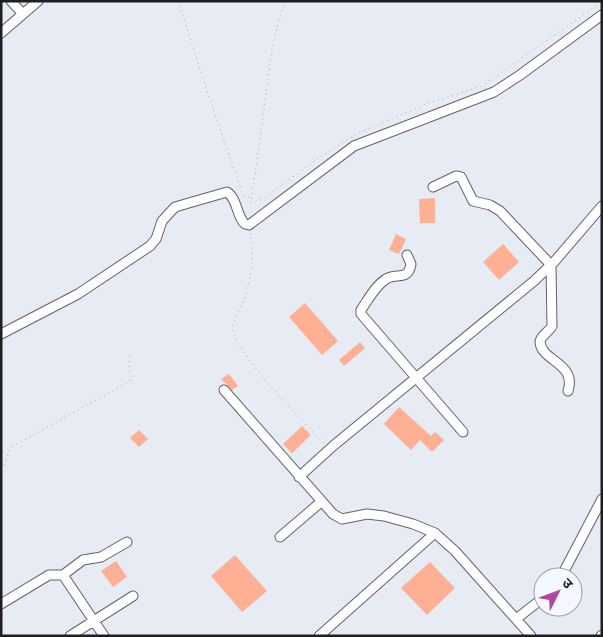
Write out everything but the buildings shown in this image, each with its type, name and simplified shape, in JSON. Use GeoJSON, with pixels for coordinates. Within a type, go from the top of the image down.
{"type":"FeatureCollection","features":[{"type":"Feature","properties":{"kind":"street"},"geometry":{"type":"LineString","coordinates":[[11,1],[23,14]]}},
{"type":"Feature","properties":{"kind":"street"},"geometry":{"type":"LineString","coordinates":[[1,33],[38,1]]}},
{"type":"Feature","properties":{"kind":"street"},"geometry":{"type":"LineString","coordinates":[[1,334],[78,294],[150,246],[156,238],[166,216],[175,207],[227,192],[233,199],[241,219],[248,225],[354,146],[494,92],[602,15]]}},
{"type":"Feature","properties":{"kind":"street"},"geometry":{"type":"LineString","coordinates":[[433,187],[456,176],[461,177],[473,201],[490,205],[500,211],[551,266],[552,326],[540,341],[546,352],[568,374],[570,381],[568,391]]}},
{"type":"Feature","properties":{"kind":"street"},"geometry":{"type":"LineString","coordinates":[[299,477],[330,449],[551,266],[602,206]]}},
{"type":"Feature","properties":{"kind":"street"},"geometry":{"type":"LineString","coordinates":[[408,255],[411,264],[408,272],[384,280],[360,312],[463,432]]}},
{"type":"Feature","properties":{"kind":"street"},"geometry":{"type":"LineString","coordinates":[[224,390],[333,514],[339,518],[374,514],[413,524],[435,534],[455,551],[531,636]]}},
{"type":"Feature","properties":{"kind":"street"},"geometry":{"type":"LineString","coordinates":[[566,567],[602,499]]}},
{"type":"Feature","properties":{"kind":"street"},"geometry":{"type":"LineString","coordinates":[[280,537],[321,502]]}},
{"type":"Feature","properties":{"kind":"street"},"geometry":{"type":"LineString","coordinates":[[319,636],[435,534]]}},
{"type":"Feature","properties":{"kind":"street"},"geometry":{"type":"LineString","coordinates":[[1,604],[49,575],[63,575],[85,559],[101,557],[127,542]]}},
{"type":"Feature","properties":{"kind":"street"},"geometry":{"type":"LineString","coordinates":[[63,575],[104,636]]}},
{"type":"Feature","properties":{"kind":"street"},"geometry":{"type":"LineString","coordinates":[[70,636],[133,596]]}},
{"type":"Feature","properties":{"kind":"street"},"geometry":{"type":"LineString","coordinates":[[516,619],[533,606]]}},
{"type":"Feature","properties":{"kind":"path"},"geometry":{"type":"LineString","coordinates":[[178,1],[242,195],[252,199]]}},
{"type":"Feature","properties":{"kind":"path"},"geometry":{"type":"LineString","coordinates":[[285,1],[276,28],[272,50],[251,203],[263,199],[313,162],[356,134],[430,104],[482,86],[602,2]]}},
{"type":"Feature","properties":{"kind":"path"},"geometry":{"type":"LineString","coordinates":[[248,225],[253,246],[252,257],[246,292],[233,324],[233,334],[253,365],[274,391],[330,449]]}},
{"type":"Feature","properties":{"kind":"path"},"geometry":{"type":"LineString","coordinates":[[1,469],[7,461],[11,448],[130,381],[132,378],[129,369],[130,356]]}}]}
